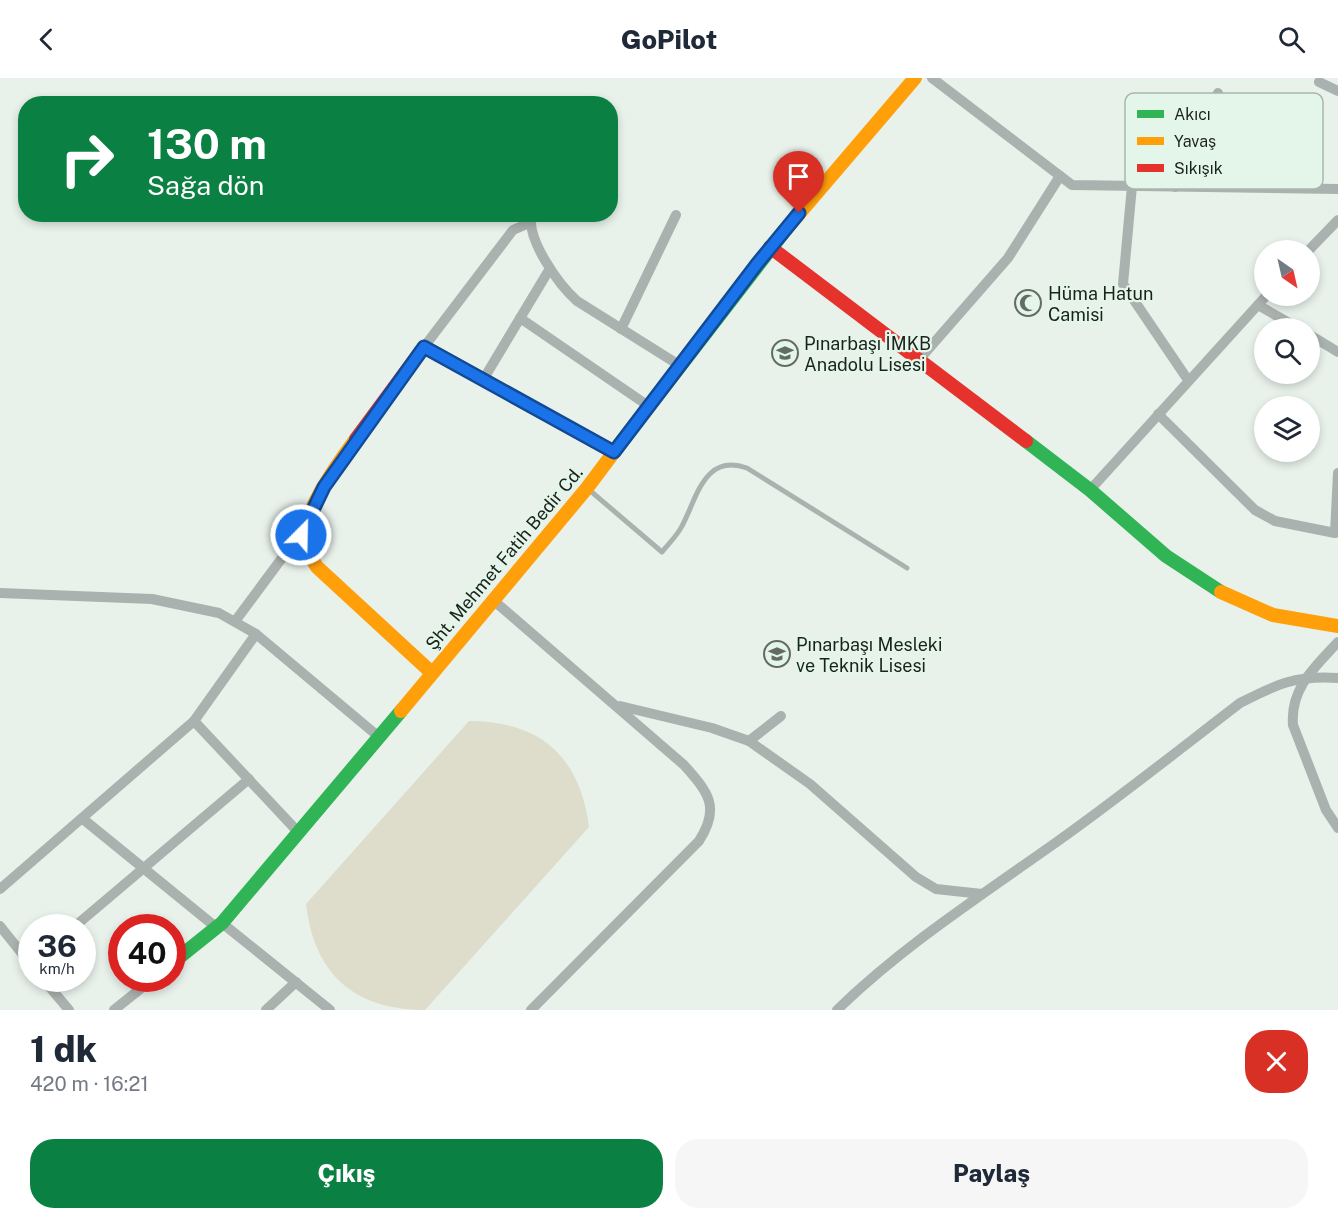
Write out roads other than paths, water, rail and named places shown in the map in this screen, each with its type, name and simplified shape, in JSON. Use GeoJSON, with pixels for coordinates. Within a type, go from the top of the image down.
{"type":"FeatureCollection","features":[{"type":"Feature","properties":{"kind":"street","name":"Şht. Mehmet Fatih Bedir Cd."},"geometry":{"type":"LineString","coordinates":[[186,952],[219,926],[299,833],[586,488],[647,405],[770,247],[915,78]]}},
{"type":"Feature","properties":{"kind":"street"},"geometry":{"type":"LineString","coordinates":[[932,78],[1072,185],[1125,186]]}},
{"type":"Feature","properties":{"kind":"street"},"geometry":{"type":"LineString","coordinates":[[1319,82],[1338,91]]}},
{"type":"Feature","properties":{"kind":"street"},"geometry":{"type":"LineString","coordinates":[[918,362],[1008,258],[1060,176]]}},
{"type":"Feature","properties":{"kind":"street"},"geometry":{"type":"LineString","coordinates":[[1132,189],[1123,284],[1188,380]]}},
{"type":"Feature","properties":{"kind":"street"},"geometry":{"type":"LineString","coordinates":[[1323,189],[1338,189]]}},
{"type":"Feature","properties":{"kind":"street"},"geometry":{"type":"LineString","coordinates":[[621,329],[676,215]]}},
{"type":"Feature","properties":{"kind":"street"},"geometry":{"type":"LineString","coordinates":[[1319,240],[1338,220]]}},
{"type":"Feature","properties":{"kind":"street"},"geometry":{"type":"LineString","coordinates":[[236,620],[285,555],[300,540],[306,521],[324,487],[424,347],[513,230],[525,222]]}},
{"type":"Feature","properties":{"kind":"street"},"geometry":{"type":"LineString","coordinates":[[531,222],[549,270],[563,289],[577,301],[679,365]]}},
{"type":"Feature","properties":{"kind":"street"},"geometry":{"type":"LineString","coordinates":[[770,247],[918,362],[1090,490],[1139,536],[1229,595],[1254,608],[1284,617],[1338,626]]}},
{"type":"Feature","properties":{"kind":"street"},"geometry":{"type":"LineString","coordinates":[[483,380],[549,270]]}},
{"type":"Feature","properties":{"kind":"street"},"geometry":{"type":"LineString","coordinates":[[1090,490],[1256,306]]}},
{"type":"Feature","properties":{"kind":"street"},"geometry":{"type":"LineString","coordinates":[[1261,306],[1281,318]]}},
{"type":"Feature","properties":{"kind":"street"},"geometry":{"type":"LineString","coordinates":[[520,318],[647,405]]}},
{"type":"Feature","properties":{"kind":"street"},"geometry":{"type":"LineString","coordinates":[[1320,341],[1338,352]]}},
{"type":"Feature","properties":{"kind":"street"},"geometry":{"type":"LineString","coordinates":[[424,347],[614,452]]}},
{"type":"Feature","properties":{"kind":"street"},"geometry":{"type":"LineString","coordinates":[[1158,414],[1255,510],[1275,521],[1337,533],[1338,473]]}},
{"type":"Feature","properties":{"kind":"street"},"geometry":{"type":"LineString","coordinates":[[300,540],[317,567],[432,673]]}},
{"type":"Feature","properties":{"kind":"street"},"geometry":{"type":"LineString","coordinates":[[0,593],[152,599],[201,608],[236,620],[256,634],[379,737]]}},
{"type":"Feature","properties":{"kind":"street"},"geometry":{"type":"LineString","coordinates":[[493,600],[617,705],[699,782],[711,808],[710,825],[699,841],[531,1010]]}},
{"type":"Feature","properties":{"kind":"street"},"geometry":{"type":"LineString","coordinates":[[0,889],[194,721],[256,634]]}},
{"type":"Feature","properties":{"kind":"street"},"geometry":{"type":"LineString","coordinates":[[1338,642],[1307,676],[1294,699],[1293,725],[1326,810],[1338,828]]}},
{"type":"Feature","properties":{"kind":"street"},"geometry":{"type":"LineString","coordinates":[[837,1010],[874,974],[1061,839],[1240,703],[1270,687],[1307,676],[1338,678]]}},
{"type":"Feature","properties":{"kind":"street"},"geometry":{"type":"LineString","coordinates":[[617,705],[712,728],[749,741],[810,784],[916,877],[936,889],[983,894]]}},
{"type":"Feature","properties":{"kind":"street"},"geometry":{"type":"LineString","coordinates":[[749,741],[781,716]]}},
{"type":"Feature","properties":{"kind":"street"},"geometry":{"type":"LineString","coordinates":[[194,721],[299,833]]}},
{"type":"Feature","properties":{"kind":"street"},"geometry":{"type":"LineString","coordinates":[[89,914],[249,778]]}},
{"type":"Feature","properties":{"kind":"street"},"geometry":{"type":"LineString","coordinates":[[83,819],[143,868],[330,1010]]}},
{"type":"Feature","properties":{"kind":"street"},"geometry":{"type":"LineString","coordinates":[[0,926],[18,948]]}},
{"type":"Feature","properties":{"kind":"street"},"geometry":{"type":"LineString","coordinates":[[266,1010],[296,982]]}},
{"type":"Feature","properties":{"kind":"street"},"geometry":{"type":"LineString","coordinates":[[54,992],[69,1010]]}},
{"type":"Feature","properties":{"kind":"street"},"geometry":{"type":"LineString","coordinates":[[114,1010],[136,992]]}},
{"type":"Feature","properties":{"kind":"lane"},"geometry":{"type":"LineString","coordinates":[[586,488],[662,552],[683,525],[697,491],[706,479],[723,465],[737,465],[747,468],[907,568]]}},
{"type":"Feature","properties":{"kind":"place","name":"Hüma Hatun Camisi"},"geometry":{"type":"Point","coordinates":[1028,303]}},
{"type":"Feature","properties":{"kind":"place","name":"Pınarbaşı İMKB Anadolu Lisesi"},"geometry":{"type":"Point","coordinates":[785,353]}},
{"type":"Feature","properties":{"kind":"place","name":"Pınarbaşı Mesleki ve Teknik Lisesi"},"geometry":{"type":"Point","coordinates":[777,654]}}]}
